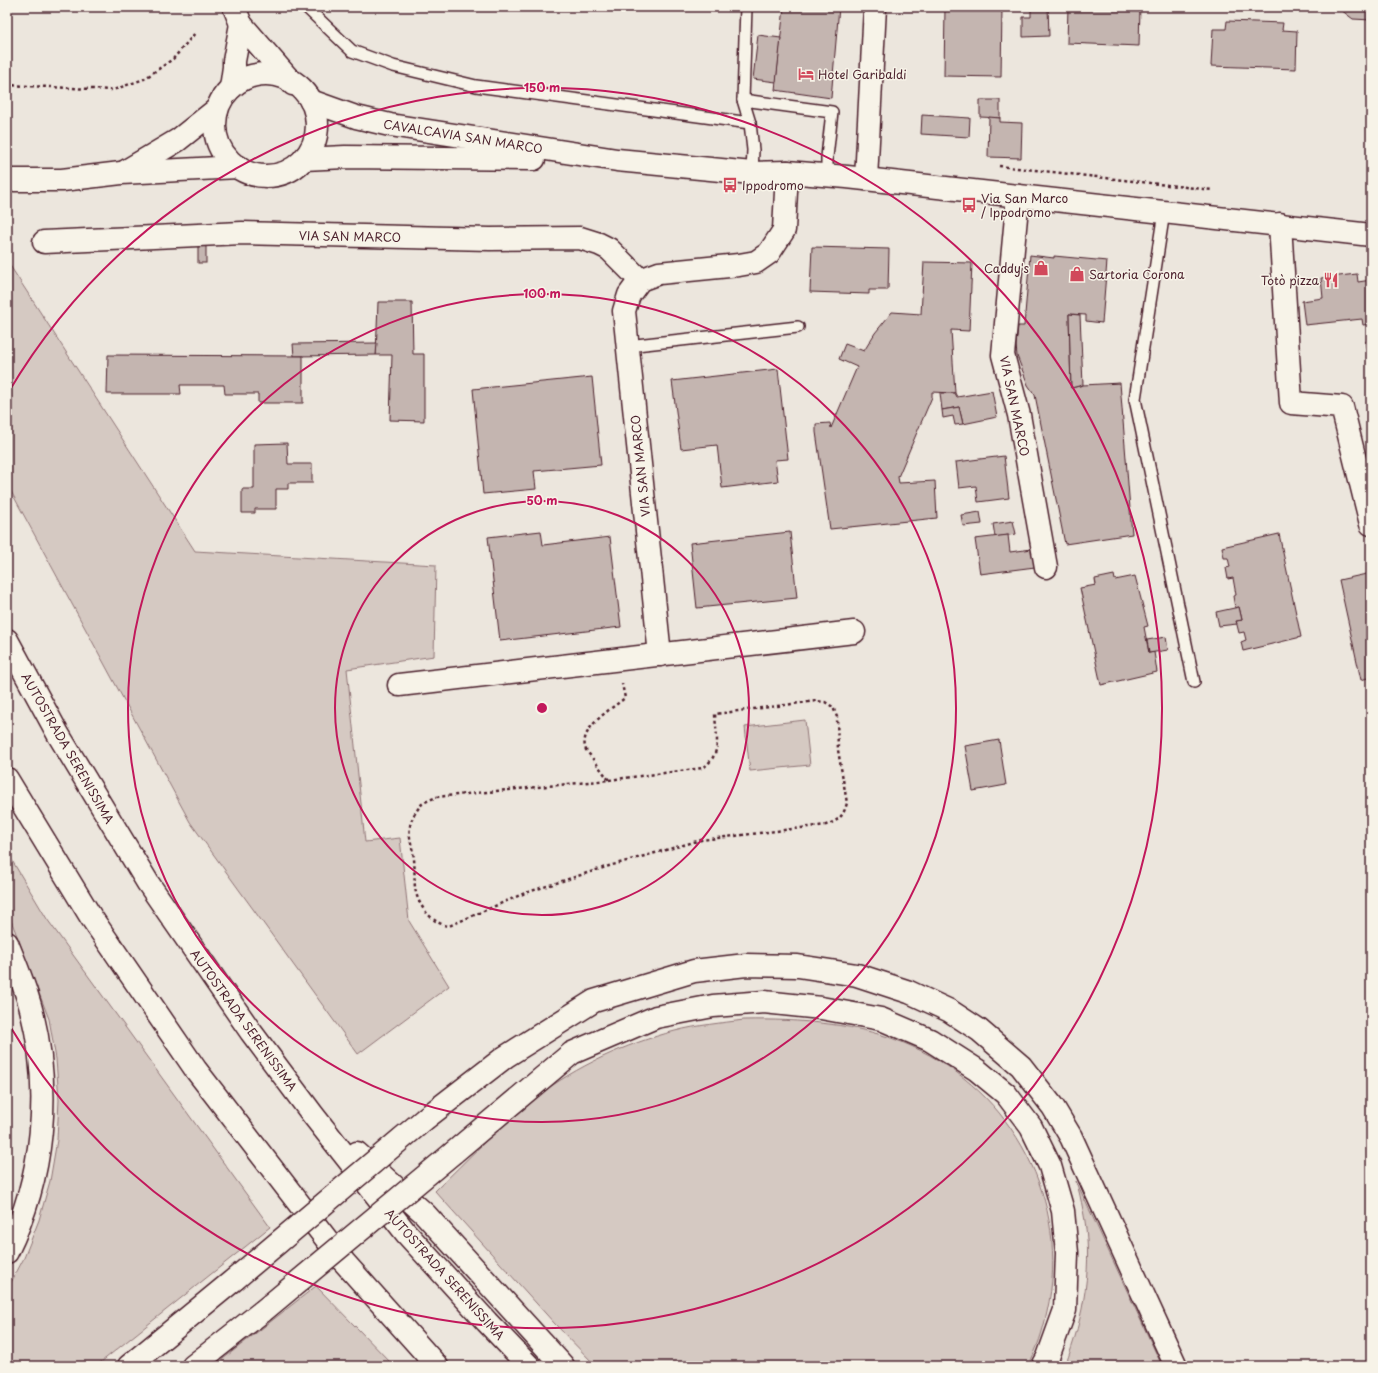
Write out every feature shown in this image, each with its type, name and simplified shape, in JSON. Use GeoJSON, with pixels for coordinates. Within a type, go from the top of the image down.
{"type":"FeatureCollection","features":[{"type":"Feature","properties":{"kind":"main road"},"geometry":{"type":"LineString","coordinates":[[866,179],[875,7]]}},
{"type":"Feature","properties":{"kind":"main road"},"geometry":{"type":"LineString","coordinates":[[238,16],[293,84]]}},
{"type":"Feature","properties":{"kind":"main road"},"geometry":{"type":"LineString","coordinates":[[231,88],[238,16]]}},
{"type":"Feature","properties":{"kind":"main road","name":"CAVALCAVIA SAN MARCO"},"geometry":{"type":"LineString","coordinates":[[266,74],[277,76],[293,84],[311,101],[314,110],[317,126],[309,153],[290,170],[274,176],[255,176],[238,167],[222,151],[215,135],[217,109],[221,100],[238,82],[256,75],[266,74]]}},
{"type":"Feature","properties":{"kind":"main road","name":"CAVALCAVIA SAN MARCO"},"geometry":{"type":"LineString","coordinates":[[311,101],[356,117],[390,125],[617,160],[752,173]]}},
{"type":"Feature","properties":{"kind":"main road","name":"CAVALCAVIA SAN MARCO"},"geometry":{"type":"LineString","coordinates":[[121,173],[178,140],[217,109]]}},
{"type":"Feature","properties":{"kind":"main road","name":"CAVALCAVIA SAN MARCO"},"geometry":{"type":"LineString","coordinates":[[304,159],[345,157],[617,160]]}},
{"type":"Feature","properties":{"kind":"main road","name":"CAVALCAVIA SAN MARCO"},"geometry":{"type":"LineString","coordinates":[[7,180],[62,180],[121,173],[238,167]]}},
{"type":"Feature","properties":{"kind":"main road"},"geometry":{"type":"LineString","coordinates":[[640,280],[659,273],[756,262],[769,253],[784,230],[787,172]]}},
{"type":"Feature","properties":{"kind":"main road"},"geometry":{"type":"LineString","coordinates":[[752,173],[787,172],[827,175],[1371,235]]}},
{"type":"Feature","properties":{"kind":"main road","name":"VIA SAN MARCO"},"geometry":{"type":"LineString","coordinates":[[1018,196],[1003,355],[1019,415],[1046,567]]}},
{"type":"Feature","properties":{"kind":"main road"},"geometry":{"type":"LineString","coordinates":[[1280,224],[1291,403],[1342,407],[1371,524]]}},
{"type":"Feature","properties":{"kind":"main road","name":"VIA SAN MARCO"},"geometry":{"type":"LineString","coordinates":[[44,242],[242,233],[490,239],[580,238],[600,244],[609,249],[640,280],[629,295],[624,311],[660,655]]}},
{"type":"Feature","properties":{"kind":"main road"},"geometry":{"type":"LineString","coordinates":[[399,685],[854,632]]}},
{"type":"Feature","properties":{"kind":"main road","name":"AUTOSTRADA SERENISSIMA"},"geometry":{"type":"LineString","coordinates":[[7,640],[58,734],[148,883],[247,1026],[313,1115],[406,1233],[529,1366]]}},
{"type":"Feature","properties":{"kind":"main road"},"geometry":{"type":"LineString","coordinates":[[7,779],[91,917],[196,1070],[344,1262],[437,1366]]}},
{"type":"Feature","properties":{"kind":"main road"},"geometry":{"type":"LineString","coordinates":[[7,943],[19,971],[31,1008],[39,1052],[43,1099],[41,1134],[37,1164],[26,1206],[7,1252]]}},
{"type":"Feature","properties":{"kind":"main road"},"geometry":{"type":"LineString","coordinates":[[128,1366],[235,1280],[426,1118],[505,1057],[594,1001],[694,971],[746,965],[798,966],[857,975],[909,992],[950,1011],[980,1030],[1022,1066],[1053,1107],[1071,1137],[1176,1366]]}},
{"type":"Feature","properties":{"kind":"main road"},"geometry":{"type":"LineString","coordinates":[[193,1366],[263,1311],[572,1053],[656,1017],[713,1006],[764,1002],[820,1008],[881,1019],[930,1040],[977,1070],[1006,1094],[1031,1127],[1050,1166],[1063,1211],[1067,1253],[1064,1310],[1048,1357],[1043,1366]]}},
{"type":"Feature","properties":{"kind":"main road"},"geometry":{"type":"LineString","coordinates":[[313,1115],[425,1214],[563,1366]]}},
{"type":"Feature","properties":{"kind":"lane"},"geometry":{"type":"LineString","coordinates":[[306,7],[352,51],[393,66],[476,86],[750,123]]}},
{"type":"Feature","properties":{"kind":"lane"},"geometry":{"type":"LineString","coordinates":[[746,7],[743,100],[750,123],[753,150],[752,173]]}},
{"type":"Feature","properties":{"kind":"lane"},"geometry":{"type":"LineString","coordinates":[[743,100],[832,112],[827,158],[827,175]]}},
{"type":"Feature","properties":{"kind":"lane"},"geometry":{"type":"LineString","coordinates":[[1164,212],[1135,399],[1194,682]]}},
{"type":"Feature","properties":{"kind":"lane"},"geometry":{"type":"LineString","coordinates":[[627,346],[798,327]]}},
{"type":"Feature","properties":{"kind":"path"},"geometry":{"type":"LineString","coordinates":[[7,85],[113,90],[144,79],[173,59],[196,32]]}},
{"type":"Feature","properties":{"kind":"path"},"geometry":{"type":"LineString","coordinates":[[609,780],[586,750],[584,739],[586,733],[592,725],[625,698],[618,660]]}},
{"type":"Feature","properties":{"kind":"path"},"geometry":{"type":"LineString","coordinates":[[816,701],[825,702],[833,707],[837,717],[838,750],[847,803],[845,811],[840,818],[835,822],[826,825],[701,840],[609,866],[525,893],[457,924],[449,926],[441,925],[428,915],[417,897],[414,860],[410,838],[410,825],[422,804],[436,797],[609,780],[703,768],[714,758],[717,750],[715,714],[816,701]]}},
{"type":"Feature","properties":{"kind":"shaded area"},"geometry":{"type":"Polygon","coordinates":[[[7,261],[195,551],[436,565],[434,656],[347,669],[365,842],[400,838],[409,921],[449,986],[358,1054],[190,822],[7,484],[7,261]]]}},
{"type":"Feature","properties":{"kind":"shaded area"},"geometry":{"type":"Polygon","coordinates":[[[805,720],[810,765],[750,771],[745,727],[805,720]]]}},
{"type":"Feature","properties":{"kind":"shaded area"},"geometry":{"type":"Polygon","coordinates":[[[7,852],[47,919],[270,1227],[96,1366],[7,1366],[7,1290],[24,1258],[39,1220],[50,1181],[57,1140],[59,1100],[56,1059],[49,1019],[7,910],[7,852]]]}},
{"type":"Feature","properties":{"kind":"shaded area"},"geometry":{"type":"Polygon","coordinates":[[[744,1020],[786,1020],[829,1024],[850,1027],[892,1038],[911,1046],[947,1066],[979,1091],[1005,1121],[1027,1155],[1042,1191],[1051,1230],[1053,1271],[1047,1312],[1044,1326],[1028,1366],[596,1366],[555,1324],[435,1191],[484,1142],[510,1119],[536,1097],[568,1075],[620,1049],[656,1036],[692,1027],[744,1020]]]}},
{"type":"Feature","properties":{"kind":"shaded area"},"geometry":{"type":"Polygon","coordinates":[[[1076,1181],[1162,1366],[1065,1366],[1072,1347],[1082,1309],[1087,1270],[1088,1250],[1086,1230],[1076,1181]]]}},
{"type":"Feature","properties":{"kind":"shaded area"},"geometry":{"type":"Polygon","coordinates":[[[316,1286],[394,1366],[214,1366],[316,1286]]]}},
{"type":"Feature","properties":{"kind":"building"},"geometry":{"type":"Polygon","coordinates":[[[784,7],[839,7],[831,98],[775,90],[784,7]]]}},
{"type":"Feature","properties":{"kind":"building"},"geometry":{"type":"Polygon","coordinates":[[[945,7],[1002,7],[1001,77],[944,76],[945,7]]]}},
{"type":"Feature","properties":{"kind":"building"},"geometry":{"type":"Polygon","coordinates":[[[1031,7],[1048,7],[1049,36],[1023,37],[1023,17],[1031,17],[1031,7]]]}},
{"type":"Feature","properties":{"kind":"building"},"geometry":{"type":"Polygon","coordinates":[[[1068,7],[1140,7],[1139,46],[1067,43],[1068,7]]]}},
{"type":"Feature","properties":{"kind":"building"},"geometry":{"type":"Polygon","coordinates":[[[1342,7],[1371,7],[1371,20],[1353,19],[1341,10],[1342,7]]]}},
{"type":"Feature","properties":{"kind":"building"},"geometry":{"type":"Polygon","coordinates":[[[1227,21],[1283,23],[1282,30],[1297,31],[1296,69],[1211,66],[1213,29],[1226,29],[1227,21]]]}},
{"type":"Feature","properties":{"kind":"building"},"geometry":{"type":"Polygon","coordinates":[[[758,35],[781,38],[776,82],[753,79],[758,35]]]}},
{"type":"Feature","properties":{"kind":"building"},"geometry":{"type":"Polygon","coordinates":[[[980,100],[1000,100],[1000,118],[980,117],[980,100]]]}},
{"type":"Feature","properties":{"kind":"building"},"geometry":{"type":"Polygon","coordinates":[[[922,115],[970,118],[969,137],[921,134],[922,115]]]}},
{"type":"Feature","properties":{"kind":"building"},"geometry":{"type":"Polygon","coordinates":[[[989,117],[1000,118],[1000,122],[1022,123],[1021,158],[988,157],[989,117]]]}},
{"type":"Feature","properties":{"kind":"building"},"geometry":{"type":"Polygon","coordinates":[[[198,246],[206,246],[206,263],[198,263],[198,246]]]}},
{"type":"Feature","properties":{"kind":"building"},"geometry":{"type":"Polygon","coordinates":[[[812,247],[889,249],[888,290],[869,290],[869,294],[810,292],[812,247]]]}},
{"type":"Feature","properties":{"kind":"building"},"geometry":{"type":"Polygon","coordinates":[[[1030,255],[1107,261],[1102,323],[1086,321],[1086,315],[1069,314],[1071,388],[1083,385],[1120,383],[1132,534],[1065,544],[1035,395],[1028,385],[1017,356],[1016,345],[1018,326],[1024,326],[1030,255]]]}},
{"type":"Feature","properties":{"kind":"building"},"geometry":{"type":"Polygon","coordinates":[[[924,262],[972,263],[969,331],[951,330],[955,393],[932,392],[932,397],[898,477],[899,483],[935,481],[937,518],[830,529],[816,424],[830,423],[831,428],[857,367],[839,359],[845,344],[864,351],[875,333],[892,312],[921,314],[924,262]]]}},
{"type":"Feature","properties":{"kind":"building"},"geometry":{"type":"Polygon","coordinates":[[[1357,274],[1358,282],[1371,280],[1371,324],[1363,325],[1362,319],[1305,325],[1302,301],[1323,298],[1321,278],[1357,274]]]}},
{"type":"Feature","properties":{"kind":"building"},"geometry":{"type":"Polygon","coordinates":[[[378,302],[412,302],[413,354],[424,354],[424,421],[390,420],[392,355],[376,355],[378,302]]]}},
{"type":"Feature","properties":{"kind":"building"},"geometry":{"type":"Polygon","coordinates":[[[1069,314],[1080,315],[1083,385],[1071,388],[1069,314]]]}},
{"type":"Feature","properties":{"kind":"building"},"geometry":{"type":"Polygon","coordinates":[[[1371,340],[1371,372],[1366,341],[1371,340]]]}},
{"type":"Feature","properties":{"kind":"building"},"geometry":{"type":"Polygon","coordinates":[[[377,343],[376,355],[294,356],[293,344],[377,343]]]}},
{"type":"Feature","properties":{"kind":"building"},"geometry":{"type":"Polygon","coordinates":[[[108,355],[303,356],[303,403],[258,403],[258,394],[225,394],[224,385],[180,385],[181,394],[107,394],[108,355]]]}},
{"type":"Feature","properties":{"kind":"building"},"geometry":{"type":"Polygon","coordinates":[[[778,369],[788,459],[775,460],[778,481],[722,488],[717,445],[681,449],[672,381],[778,369]]]}},
{"type":"Feature","properties":{"kind":"building"},"geometry":{"type":"Polygon","coordinates":[[[592,377],[601,465],[534,471],[536,489],[483,494],[473,389],[592,377]]]}},
{"type":"Feature","properties":{"kind":"building"},"geometry":{"type":"Polygon","coordinates":[[[992,391],[997,417],[963,424],[959,407],[942,410],[940,393],[955,393],[957,397],[992,391]]]}},
{"type":"Feature","properties":{"kind":"building"},"geometry":{"type":"Polygon","coordinates":[[[959,407],[963,424],[955,425],[953,416],[943,418],[942,410],[959,407]]]}},
{"type":"Feature","properties":{"kind":"building"},"geometry":{"type":"Polygon","coordinates":[[[287,443],[288,464],[312,464],[312,483],[288,483],[288,489],[276,489],[276,509],[255,509],[255,513],[242,513],[242,489],[254,489],[254,444],[287,443]]]}},
{"type":"Feature","properties":{"kind":"building"},"geometry":{"type":"Polygon","coordinates":[[[1004,456],[1009,498],[978,502],[976,486],[959,488],[956,462],[1004,456]]]}},
{"type":"Feature","properties":{"kind":"building"},"geometry":{"type":"Polygon","coordinates":[[[980,512],[982,524],[963,526],[961,515],[980,512]]]}},
{"type":"Feature","properties":{"kind":"building"},"geometry":{"type":"Polygon","coordinates":[[[1013,521],[1016,534],[995,537],[993,524],[1013,521]]]}},
{"type":"Feature","properties":{"kind":"building"},"geometry":{"type":"Polygon","coordinates":[[[541,531],[543,545],[610,537],[621,627],[500,641],[488,537],[541,531]]]}},
{"type":"Feature","properties":{"kind":"building"},"geometry":{"type":"Polygon","coordinates":[[[790,532],[797,598],[697,608],[690,543],[790,532]]]}},
{"type":"Feature","properties":{"kind":"building"},"geometry":{"type":"Polygon","coordinates":[[[1279,534],[1301,637],[1243,651],[1241,642],[1246,640],[1244,632],[1239,633],[1236,621],[1242,620],[1239,607],[1235,608],[1233,596],[1236,595],[1233,578],[1228,579],[1226,568],[1230,567],[1228,558],[1224,558],[1222,547],[1279,534]]]}},
{"type":"Feature","properties":{"kind":"building"},"geometry":{"type":"Polygon","coordinates":[[[1008,535],[1010,552],[1032,549],[1035,567],[980,574],[975,539],[1008,535]]]}},
{"type":"Feature","properties":{"kind":"building"},"geometry":{"type":"Polygon","coordinates":[[[1371,573],[1371,677],[1361,680],[1339,580],[1371,573]]]}},
{"type":"Feature","properties":{"kind":"building"},"geometry":{"type":"Polygon","coordinates":[[[1114,575],[1115,580],[1135,576],[1148,626],[1144,627],[1149,653],[1154,652],[1157,672],[1101,685],[1080,588],[1096,585],[1095,579],[1114,575]]]}},
{"type":"Feature","properties":{"kind":"building"},"geometry":{"type":"Polygon","coordinates":[[[1239,607],[1242,620],[1236,621],[1237,624],[1219,626],[1216,612],[1239,607]]]}},
{"type":"Feature","properties":{"kind":"building"},"geometry":{"type":"Polygon","coordinates":[[[1166,637],[1168,650],[1149,653],[1147,640],[1166,637]]]}},
{"type":"Feature","properties":{"kind":"building"},"geometry":{"type":"Polygon","coordinates":[[[999,740],[1006,785],[973,791],[965,746],[999,740]]]}},
{"type":"Feature","properties":{"kind":"place","name":"Hotel Garibaldi"},"geometry":{"type":"Point","coordinates":[806,74]}},
{"type":"Feature","properties":{"kind":"place","name":"Ippodromo"},"geometry":{"type":"Point","coordinates":[730,185]}},
{"type":"Feature","properties":{"kind":"place","name":"Via San Marco / Ippodromo"},"geometry":{"type":"Point","coordinates":[969,205]}},
{"type":"Feature","properties":{"kind":"place","name":"Caddy's"},"geometry":{"type":"Point","coordinates":[1041,268]}},
{"type":"Feature","properties":{"kind":"place","name":"Sartoria Corona"},"geometry":{"type":"Point","coordinates":[1077,274]}},
{"type":"Feature","properties":{"kind":"place","name":"Totò pizza"},"geometry":{"type":"Point","coordinates":[1331,280]}}]}
